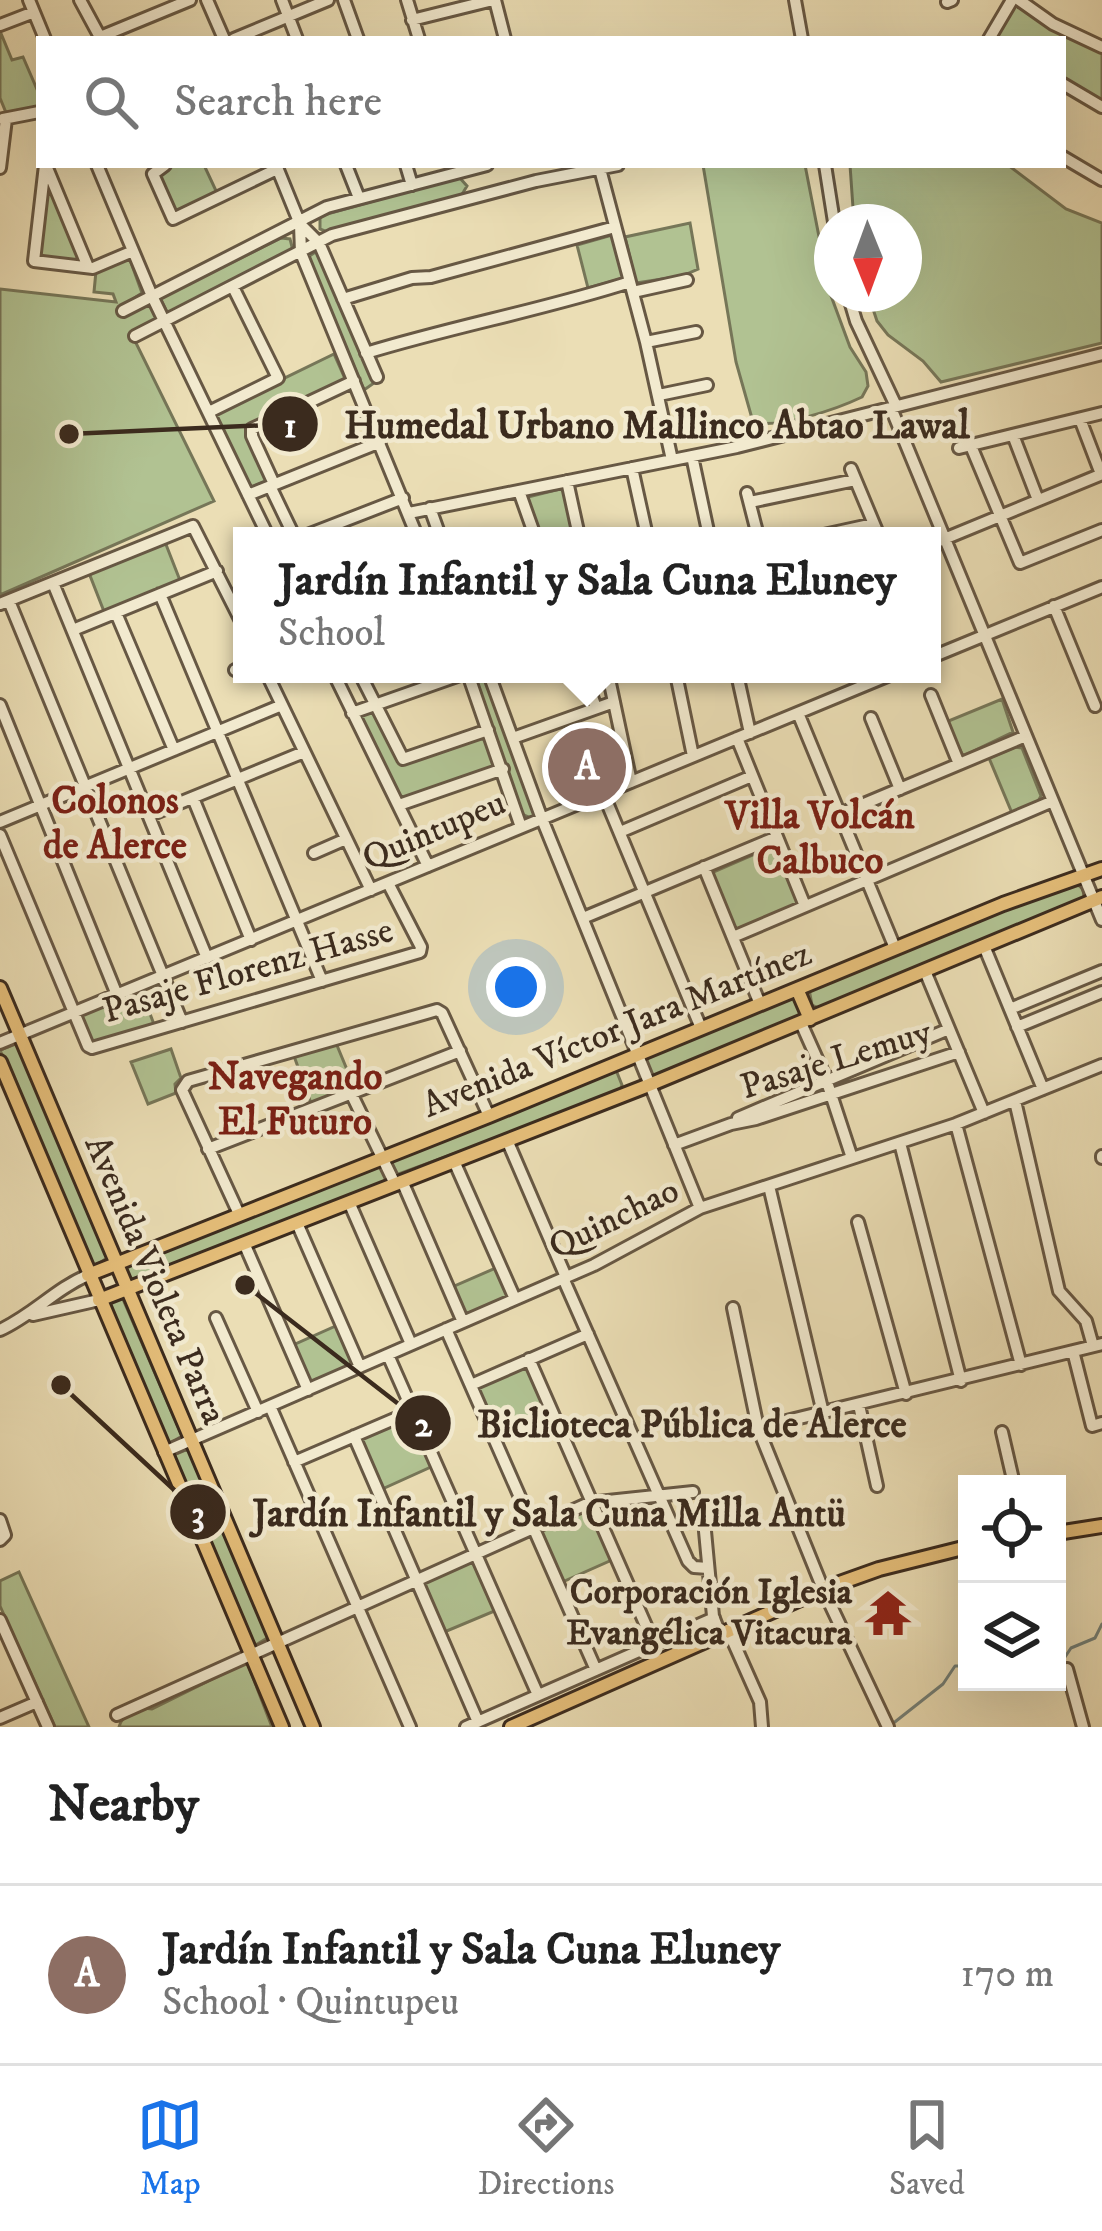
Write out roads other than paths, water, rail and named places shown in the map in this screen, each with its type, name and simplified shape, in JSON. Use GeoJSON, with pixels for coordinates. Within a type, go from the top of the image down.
{"type":"FeatureCollection","features":[{"type":"Feature","properties":{"kind":"main road","name":"Avenida Víctor Jara Martínez"},"geometry":{"type":"LineString","coordinates":[[88,1275],[1003,904],[1102,869]]}},
{"type":"Feature","properties":{"kind":"main road","name":"Avenida Víctor Jara Martínez"},"geometry":{"type":"LineString","coordinates":[[99,1300],[649,1085],[1098,899]]}},
{"type":"Feature","properties":{"kind":"main road"},"geometry":{"type":"LineString","coordinates":[[1003,904],[1016,934]]}},
{"type":"Feature","properties":{"kind":"main road","name":"Avenida Violeta Parra"},"geometry":{"type":"LineString","coordinates":[[0,988],[313,1727]]}},
{"type":"Feature","properties":{"kind":"main road"},"geometry":{"type":"LineString","coordinates":[[797,988],[805,1021]]}},
{"type":"Feature","properties":{"kind":"main road","name":"Avenida Violeta Parra"},"geometry":{"type":"LineString","coordinates":[[0,1062],[282,1727]]}},
{"type":"Feature","properties":{"kind":"main road"},"geometry":{"type":"LineString","coordinates":[[1066,1532],[1102,1526]]}},
{"type":"Feature","properties":{"kind":"main road"},"geometry":{"type":"LineString","coordinates":[[511,1727],[823,1589],[958,1549]]}},
{"type":"Feature","properties":{"kind":"street"},"geometry":{"type":"LineString","coordinates":[[80,0],[98,36]]}},
{"type":"Feature","properties":{"kind":"street"},"geometry":{"type":"LineString","coordinates":[[100,36],[190,0]]}},
{"type":"Feature","properties":{"kind":"street"},"geometry":{"type":"LineString","coordinates":[[207,0],[222,36]]}},
{"type":"Feature","properties":{"kind":"street"},"geometry":{"type":"LineString","coordinates":[[282,0],[296,36]]}},
{"type":"Feature","properties":{"kind":"street"},"geometry":{"type":"LineString","coordinates":[[241,36],[328,0]]}},
{"type":"Feature","properties":{"kind":"street"},"geometry":{"type":"LineString","coordinates":[[344,0],[357,36]]}},
{"type":"Feature","properties":{"kind":"street"},"geometry":{"type":"LineString","coordinates":[[407,0],[418,36]]}},
{"type":"Feature","properties":{"kind":"street"},"geometry":{"type":"LineString","coordinates":[[412,20],[494,0],[504,36]]}},
{"type":"Feature","properties":{"kind":"street"},"geometry":{"type":"LineString","coordinates":[[795,0],[801,36]]}},
{"type":"Feature","properties":{"kind":"street"},"geometry":{"type":"LineString","coordinates":[[991,36],[1015,0],[1102,47]]}},
{"type":"Feature","properties":{"kind":"street"},"geometry":{"type":"LineString","coordinates":[[0,26],[31,6],[44,36]]}},
{"type":"Feature","properties":{"kind":"street"},"geometry":{"type":"LineString","coordinates":[[1066,86],[1102,107]]}},
{"type":"Feature","properties":{"kind":"street"},"geometry":{"type":"LineString","coordinates":[[0,168],[3,119],[36,113]]}},
{"type":"Feature","properties":{"kind":"street"},"geometry":{"type":"LineString","coordinates":[[1066,159],[1102,180]]}},
{"type":"Feature","properties":{"kind":"street"},"geometry":{"type":"LineString","coordinates":[[46,168],[34,261],[88,267],[133,251]]}},
{"type":"Feature","properties":{"kind":"street"},"geometry":{"type":"LineString","coordinates":[[47,168],[88,267]]}},
{"type":"Feature","properties":{"kind":"street"},"geometry":{"type":"LineString","coordinates":[[98,168],[152,296],[264,527]]}},
{"type":"Feature","properties":{"kind":"street"},"geometry":{"type":"LineString","coordinates":[[159,168],[173,219],[275,168]]}},
{"type":"Feature","properties":{"kind":"street"},"geometry":{"type":"LineString","coordinates":[[277,168],[300,224],[301,253],[414,527]]}},
{"type":"Feature","properties":{"kind":"street"},"geometry":{"type":"LineString","coordinates":[[347,168],[359,198]]}},
{"type":"Feature","properties":{"kind":"street"},"geometry":{"type":"LineString","coordinates":[[407,168],[412,185]]}},
{"type":"Feature","properties":{"kind":"street"},"geometry":{"type":"LineString","coordinates":[[122,311],[327,207],[467,168],[474,197]]}},
{"type":"Feature","properties":{"kind":"street"},"geometry":{"type":"LineString","coordinates":[[135,336],[332,235],[605,168]]}},
{"type":"Feature","properties":{"kind":"street"},"geometry":{"type":"LineString","coordinates":[[825,168],[831,204]]}},
{"type":"Feature","properties":{"kind":"street"},"geometry":{"type":"LineString","coordinates":[[601,169],[672,460]]}},
{"type":"Feature","properties":{"kind":"street"},"geometry":{"type":"LineString","coordinates":[[300,224],[319,243],[377,377]]}},
{"type":"Feature","properties":{"kind":"street"},"geometry":{"type":"LineString","coordinates":[[343,298],[616,227]]}},
{"type":"Feature","properties":{"kind":"street"},"geometry":{"type":"LineString","coordinates":[[366,352],[435,332],[454,332],[539,305],[687,280]]}},
{"type":"Feature","properties":{"kind":"street"},"geometry":{"type":"LineString","coordinates":[[211,411],[278,378],[233,287]]}},
{"type":"Feature","properties":{"kind":"street"},"geometry":{"type":"LineString","coordinates":[[853,312],[894,407],[933,527]]}},
{"type":"Feature","properties":{"kind":"street"},"geometry":{"type":"LineString","coordinates":[[646,342],[696,332]]}},
{"type":"Feature","properties":{"kind":"street"},"geometry":{"type":"LineString","coordinates":[[409,513],[692,456],[1102,354]]}},
{"type":"Feature","properties":{"kind":"street"},"geometry":{"type":"LineString","coordinates":[[290,527],[251,431],[354,381]]}},
{"type":"Feature","properties":{"kind":"street"},"geometry":{"type":"LineString","coordinates":[[659,395],[707,385]]}},
{"type":"Feature","properties":{"kind":"street"},"geometry":{"type":"LineString","coordinates":[[1102,413],[965,447],[1020,563],[1102,530]]}},
{"type":"Feature","properties":{"kind":"street"},"geometry":{"type":"LineString","coordinates":[[941,541],[1101,474],[1080,418]]}},
{"type":"Feature","properties":{"kind":"street"},"geometry":{"type":"LineString","coordinates":[[1012,435],[1038,500]]}},
{"type":"Feature","properties":{"kind":"street"},"geometry":{"type":"LineString","coordinates":[[248,495],[380,442]]}},
{"type":"Feature","properties":{"kind":"street"},"geometry":{"type":"LineString","coordinates":[[692,456],[707,527]]}},
{"type":"Feature","properties":{"kind":"street"},"geometry":{"type":"LineString","coordinates":[[632,468],[644,527]]}},
{"type":"Feature","properties":{"kind":"street"},"geometry":{"type":"LineString","coordinates":[[756,527],[748,498],[853,474],[875,527]]}},
{"type":"Feature","properties":{"kind":"street"},"geometry":{"type":"LineString","coordinates":[[567,481],[577,527]]}},
{"type":"Feature","properties":{"kind":"street"},"geometry":{"type":"LineString","coordinates":[[519,491],[532,527]]}},
{"type":"Feature","properties":{"kind":"street"},"geometry":{"type":"LineString","coordinates":[[328,527],[403,498]]}},
{"type":"Feature","properties":{"kind":"street"},"geometry":{"type":"LineString","coordinates":[[430,508],[437,527]]}},
{"type":"Feature","properties":{"kind":"street"},"geometry":{"type":"LineString","coordinates":[[182,1022],[5,603],[193,526],[233,604]]}},
{"type":"Feature","properties":{"kind":"street"},"geometry":{"type":"LineString","coordinates":[[941,548],[984,635],[1083,876],[1098,899],[1102,920]]}},
{"type":"Feature","properties":{"kind":"street"},"geometry":{"type":"LineString","coordinates":[[73,630],[217,571]]}},
{"type":"Feature","properties":{"kind":"street"},"geometry":{"type":"LineString","coordinates":[[53,583],[207,958]]}},
{"type":"Feature","properties":{"kind":"street"},"geometry":{"type":"LineString","coordinates":[[941,653],[1102,587]]}},
{"type":"Feature","properties":{"kind":"street"},"geometry":{"type":"LineString","coordinates":[[160,594],[322,981]]}},
{"type":"Feature","properties":{"kind":"street"},"geometry":{"type":"LineString","coordinates":[[1054,606],[1094,706]]}},
{"type":"Feature","properties":{"kind":"street"},"geometry":{"type":"LineString","coordinates":[[116,613],[174,750]]}},
{"type":"Feature","properties":{"kind":"street"},"geometry":{"type":"LineString","coordinates":[[271,683],[371,890]]}},
{"type":"Feature","properties":{"kind":"street"},"geometry":{"type":"LineString","coordinates":[[338,683],[428,866]]}},
{"type":"Feature","properties":{"kind":"street"},"geometry":{"type":"LineString","coordinates":[[364,683],[403,759],[488,730]]}},
{"type":"Feature","properties":{"kind":"street"},"geometry":{"type":"LineString","coordinates":[[352,713],[440,683]]}},
{"type":"Feature","properties":{"kind":"street"},"geometry":{"type":"LineString","coordinates":[[470,683],[521,827]]}},
{"type":"Feature","properties":{"kind":"street"},"geometry":{"type":"LineString","coordinates":[[492,683],[542,819],[700,1208]]}},
{"type":"Feature","properties":{"kind":"street"},"geometry":{"type":"LineString","coordinates":[[587,683],[596,708]]}},
{"type":"Feature","properties":{"kind":"street"},"geometry":{"type":"LineString","coordinates":[[610,683],[631,782]]}},
{"type":"Feature","properties":{"kind":"street"},"geometry":{"type":"LineString","coordinates":[[678,683],[693,756]]}},
{"type":"Feature","properties":{"kind":"street"},"geometry":{"type":"LineString","coordinates":[[739,683],[750,733]]}},
{"type":"Feature","properties":{"kind":"street","name":"Quintupeu"},"geometry":{"type":"LineString","coordinates":[[0,1043],[870,683]]}},
{"type":"Feature","properties":{"kind":"street"},"geometry":{"type":"LineString","coordinates":[[931,694],[959,764]]}},
{"type":"Feature","properties":{"kind":"street"},"geometry":{"type":"LineString","coordinates":[[513,738],[614,702]]}},
{"type":"Feature","properties":{"kind":"street"},"geometry":{"type":"LineString","coordinates":[[0,705],[117,995]]}},
{"type":"Feature","properties":{"kind":"street"},"geometry":{"type":"LineString","coordinates":[[0,822],[282,705]]}},
{"type":"Feature","properties":{"kind":"street"},"geometry":{"type":"LineString","coordinates":[[798,713],[896,948]]}},
{"type":"Feature","properties":{"kind":"street"},"geometry":{"type":"LineString","coordinates":[[871,718],[900,789]]}},
{"type":"Feature","properties":{"kind":"street"},"geometry":{"type":"LineString","coordinates":[[840,814],[1026,736]]}},
{"type":"Feature","properties":{"kind":"street"},"geometry":{"type":"LineString","coordinates":[[736,738],[805,906]]}},
{"type":"Feature","properties":{"kind":"street"},"geometry":{"type":"LineString","coordinates":[[150,815],[304,752]]}},
{"type":"Feature","properties":{"kind":"street"},"geometry":{"type":"LineString","coordinates":[[399,805],[502,769]]}},
{"type":"Feature","properties":{"kind":"street"},"geometry":{"type":"LineString","coordinates":[[620,832],[752,776]]}},
{"type":"Feature","properties":{"kind":"street"},"geometry":{"type":"LineString","coordinates":[[603,793],[701,1028]]}},
{"type":"Feature","properties":{"kind":"street"},"geometry":{"type":"LineString","coordinates":[[193,798],[250,940]]}},
{"type":"Feature","properties":{"kind":"street"},"geometry":{"type":"LineString","coordinates":[[733,937],[1053,801]]}},
{"type":"Feature","properties":{"kind":"street"},"geometry":{"type":"LineString","coordinates":[[0,835],[74,1012]]}},
{"type":"Feature","properties":{"kind":"street"},"geometry":{"type":"LineString","coordinates":[[583,918],[777,837]]}},
{"type":"Feature","properties":{"kind":"street"},"geometry":{"type":"LineString","coordinates":[[314,853],[346,839]]}},
{"type":"Feature","properties":{"kind":"street"},"geometry":{"type":"LineString","coordinates":[[704,867],[760,1004]]}},
{"type":"Feature","properties":{"kind":"street","name":"Pasaje Florenz Hasse"},"geometry":{"type":"LineString","coordinates":[[74,1012],[90,1048],[421,950],[388,883]]}},
{"type":"Feature","properties":{"kind":"street"},"geometry":{"type":"LineString","coordinates":[[984,946],[1043,1090]]}},
{"type":"Feature","properties":{"kind":"street"},"geometry":{"type":"LineString","coordinates":[[925,971],[984,1113]]}},
{"type":"Feature","properties":{"kind":"street"},"geometry":{"type":"LineString","coordinates":[[1010,1009],[1102,971]]}},
{"type":"Feature","properties":{"kind":"street"},"geometry":{"type":"LineString","coordinates":[[1017,1027],[1102,992]]}},
{"type":"Feature","properties":{"kind":"street"},"geometry":{"type":"LineString","coordinates":[[239,1214],[182,1090],[188,1081],[434,1010],[442,1013],[489,1116]]}},
{"type":"Feature","properties":{"kind":"street"},"geometry":{"type":"LineString","coordinates":[[805,1021],[852,1158]]}},
{"type":"Feature","properties":{"kind":"street","name":"Pasaje Lemuy"},"geometry":{"type":"LineString","coordinates":[[730,1124],[750,1111],[949,1029]]}},
{"type":"Feature","properties":{"kind":"street"},"geometry":{"type":"LineString","coordinates":[[208,1150],[460,1051]]}},
{"type":"Feature","properties":{"kind":"street","name":"Pasaje Lemuy"},"geometry":{"type":"LineString","coordinates":[[674,1145],[959,1052]]}},
{"type":"Feature","properties":{"kind":"street","name":"Quinchao"},"geometry":{"type":"LineString","coordinates":[[164,1452],[564,1278],[700,1208],[956,1124],[1102,1065]]}},
{"type":"Feature","properties":{"kind":"street"},"geometry":{"type":"LineString","coordinates":[[351,1094],[463,1322]]}},
{"type":"Feature","properties":{"kind":"street"},"geometry":{"type":"LineString","coordinates":[[758,1428],[1097,1344],[1086,1321],[1059,1291],[1015,1101]]}},
{"type":"Feature","properties":{"kind":"street"},"geometry":{"type":"LineString","coordinates":[[956,1124],[1021,1365]]}},
{"type":"Feature","properties":{"kind":"street"},"geometry":{"type":"LineString","coordinates":[[507,1140],[688,1561],[694,1567],[708,1568]]}},
{"type":"Feature","properties":{"kind":"street"},"geometry":{"type":"LineString","coordinates":[[900,1143],[961,1381]]}},
{"type":"Feature","properties":{"kind":"street"},"geometry":{"type":"LineString","coordinates":[[454,1161],[514,1300]]}},
{"type":"Feature","properties":{"kind":"street"},"geometry":{"type":"LineString","coordinates":[[769,1186],[823,1413]]}},
{"type":"Feature","properties":{"kind":"street"},"geometry":{"type":"LineString","coordinates":[[349,1202],[411,1345]]}},
{"type":"Feature","properties":{"kind":"street"},"geometry":{"type":"LineString","coordinates":[[858,1222],[906,1394]]}},
{"type":"Feature","properties":{"kind":"street"},"geometry":{"type":"LineString","coordinates":[[297,1223],[360,1367]]}},
{"type":"Feature","properties":{"kind":"street"},"geometry":{"type":"LineString","coordinates":[[244,1243],[308,1390]]}},
{"type":"Feature","properties":{"kind":"street"},"geometry":{"type":"LineString","coordinates":[[0,1330],[88,1275]]}},
{"type":"Feature","properties":{"kind":"street"},"geometry":{"type":"LineString","coordinates":[[32,1314],[99,1300]]}},
{"type":"Feature","properties":{"kind":"street"},"geometry":{"type":"LineString","coordinates":[[734,1308],[758,1428],[823,1589],[887,1726]]}},
{"type":"Feature","properties":{"kind":"street"},"geometry":{"type":"LineString","coordinates":[[216,1318],[294,1462],[410,1727]]}},
{"type":"Feature","properties":{"kind":"street"},"geometry":{"type":"LineString","coordinates":[[446,1329],[596,1670]]}},
{"type":"Feature","properties":{"kind":"street"},"geometry":{"type":"LineString","coordinates":[[471,1385],[588,1334]]}},
{"type":"Feature","properties":{"kind":"street"},"geometry":{"type":"LineString","coordinates":[[1073,1351],[1092,1426],[1102,1423]]}},
{"type":"Feature","properties":{"kind":"street"},"geometry":{"type":"LineString","coordinates":[[388,1355],[538,1695]]}},
{"type":"Feature","properties":{"kind":"street"},"geometry":{"type":"LineString","coordinates":[[529,1360],[654,1644]]}},
{"type":"Feature","properties":{"kind":"street"},"geometry":{"type":"LineString","coordinates":[[860,1405],[878,1486]]}},
{"type":"Feature","properties":{"kind":"street"},"geometry":{"type":"LineString","coordinates":[[294,1462],[412,1411]]}},
{"type":"Feature","properties":{"kind":"street"},"geometry":{"type":"LineString","coordinates":[[1002,1432],[1011,1475]]}},
{"type":"Feature","properties":{"kind":"street"},"geometry":{"type":"LineString","coordinates":[[354,1436],[472,1724],[713,1618]]}},
{"type":"Feature","properties":{"kind":"street"},"geometry":{"type":"LineString","coordinates":[[117,1715],[592,1502],[693,1492]]}},
{"type":"Feature","properties":{"kind":"street"},"geometry":{"type":"LineString","coordinates":[[703,1510],[713,1618],[760,1702],[762,1727]]}},
{"type":"Feature","properties":{"kind":"street"},"geometry":{"type":"LineString","coordinates":[[0,1520],[5,1532],[1,1540]]}},
{"type":"Feature","properties":{"kind":"street"},"geometry":{"type":"LineString","coordinates":[[0,1620],[48,1727]]}},
{"type":"Feature","properties":{"kind":"street"},"geometry":{"type":"LineString","coordinates":[[0,1660],[15,1653]]}},
{"type":"Feature","properties":{"kind":"street"},"geometry":{"type":"LineString","coordinates":[[1067,1669],[1083,1727]]}},
{"type":"Feature","properties":{"kind":"street"},"geometry":{"type":"LineString","coordinates":[[0,1718],[37,1702]]}},
{"type":"Feature","properties":{"kind":"waterway"},"geometry":{"type":"LineString","coordinates":[[1066,1656],[1071,1648],[1095,1638],[1102,1624]]}},
{"type":"Feature","properties":{"kind":"waterway"},"geometry":{"type":"LineString","coordinates":[[891,1725],[958,1666]]}},
{"type":"Feature","properties":{"kind":"place","name":"Humedal Urbano Mallinco Abtao Lawal"},"geometry":{"type":"Point","coordinates":[69,434]}},
{"type":"Feature","properties":{"kind":"place","name":"Jardín Infantil y Sala Cuna Eluney"},"geometry":{"type":"Point","coordinates":[587,767]}},
{"type":"Feature","properties":{"kind":"place","name":"Biclioteca Pública de Alerce"},"geometry":{"type":"Point","coordinates":[245,1285]}},
{"type":"Feature","properties":{"kind":"place","name":"Jardín Infantil y Sala Cuna Milla Antü"},"geometry":{"type":"Point","coordinates":[61,1385]}},
{"type":"Feature","properties":{"kind":"place","name":"Corporación Iglesia Evangélica Vitacura"},"geometry":{"type":"Point","coordinates":[888,1613]}},
{"type":"Feature","properties":{"kind":"district","name":"Colonos de Alerce"},"geometry":{"type":"Point","coordinates":[115,824]}},
{"type":"Feature","properties":{"kind":"district","name":"Villa Volcán Calbuco"},"geometry":{"type":"Point","coordinates":[820,838]}},
{"type":"Feature","properties":{"kind":"district","name":"Navegando El Futuro"},"geometry":{"type":"Point","coordinates":[295,1100]}}]}
